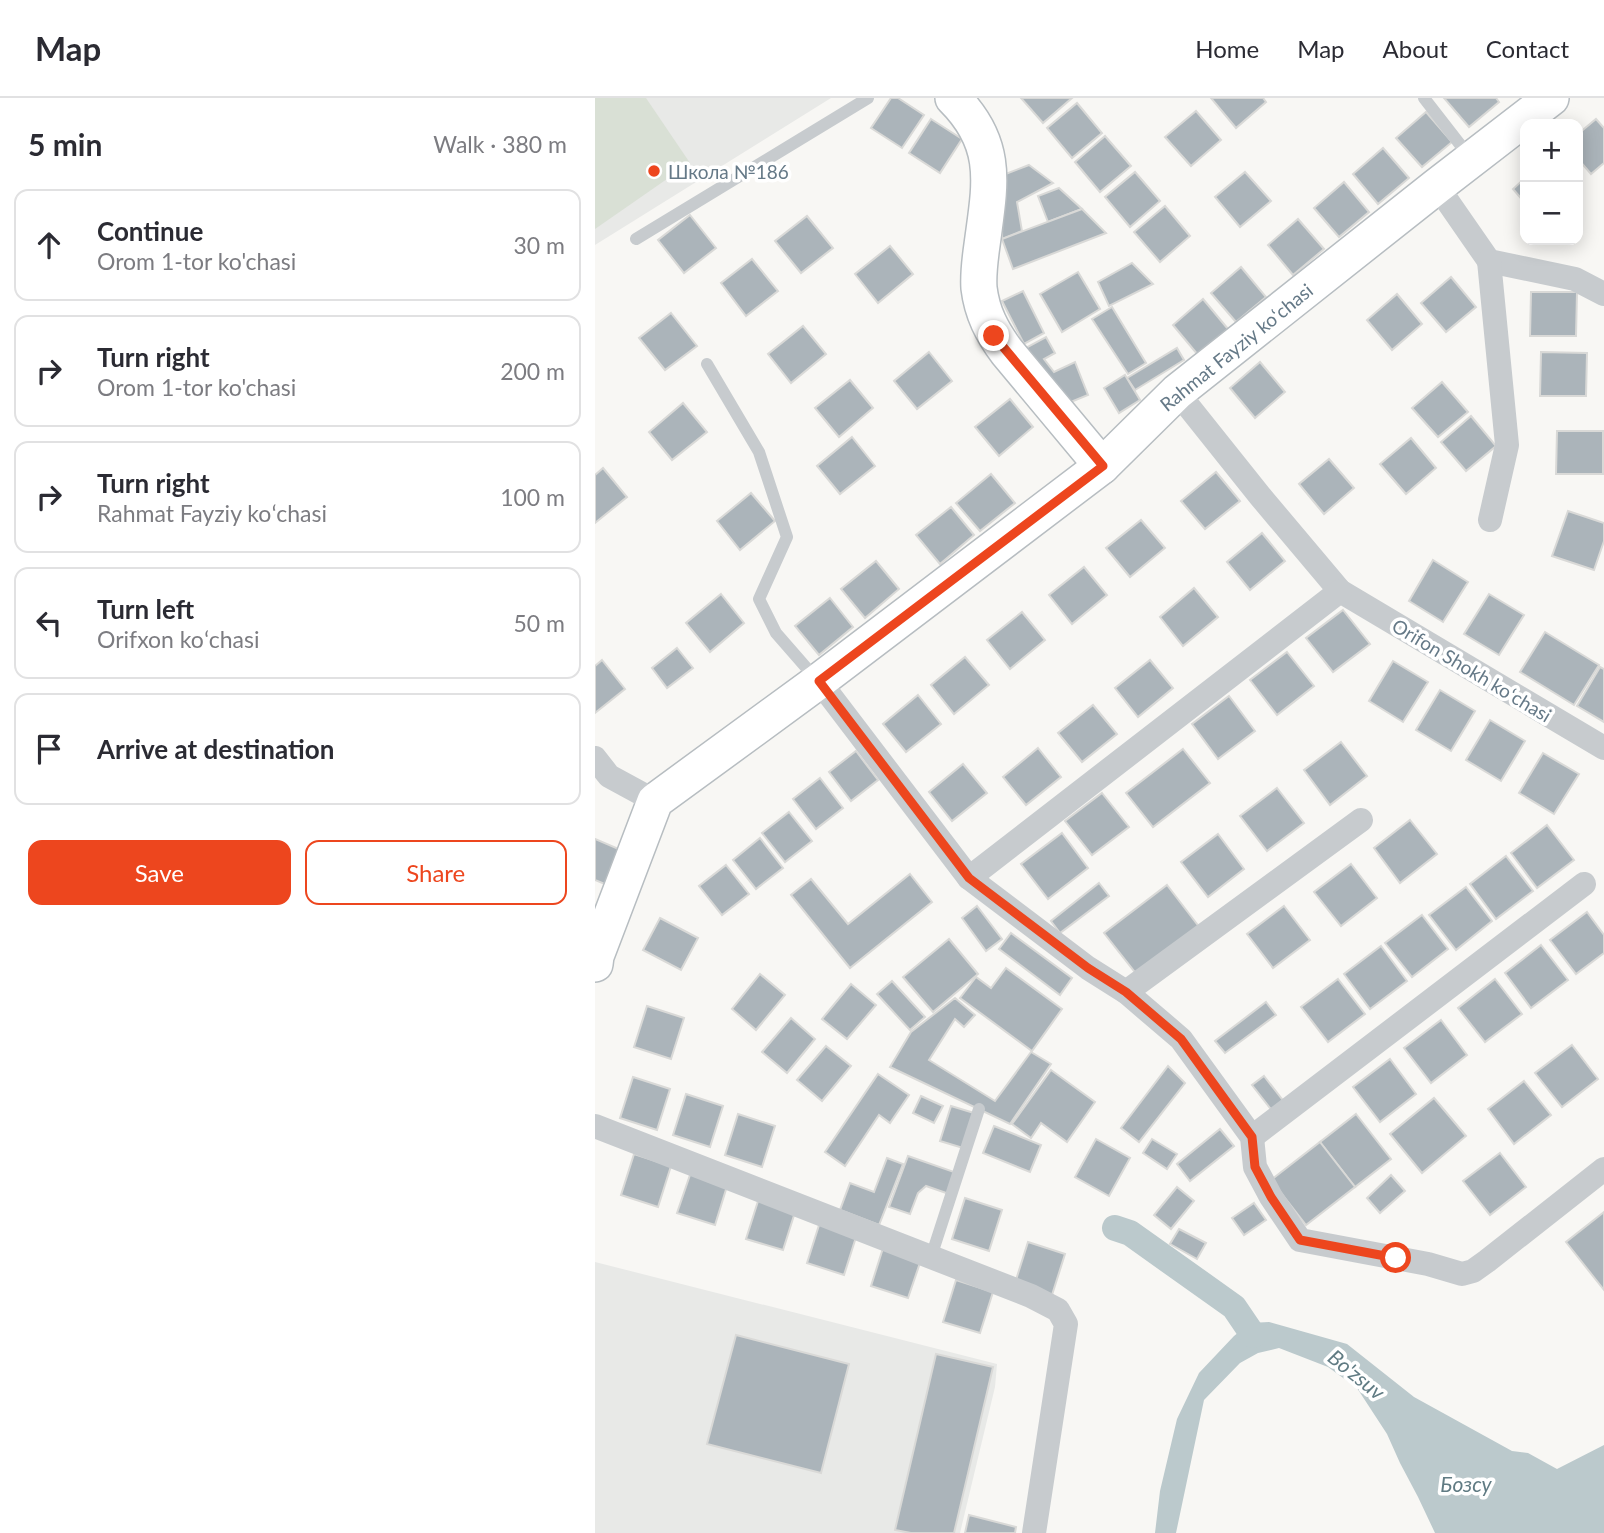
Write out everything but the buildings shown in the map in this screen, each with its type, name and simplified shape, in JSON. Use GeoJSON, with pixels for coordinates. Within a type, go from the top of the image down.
{"type":"FeatureCollection","features":[{"type":"Feature","properties":{"kind":"street"},"geometry":{"type":"LineString","coordinates":[[953,98],[971,119],[980,135],[989,170],[979,270],[979,286],[986,320],[994,336],[1103,466]]}},
{"type":"Feature","properties":{"kind":"street","name":"Rahmat Fayziy koʻchasi"},"geometry":{"type":"LineString","coordinates":[[655,801],[819,681],[1103,466],[1177,392],[1551,98]]}},
{"type":"Feature","properties":{"kind":"street"},"geometry":{"type":"LineString","coordinates":[[1437,186],[1489,261],[1507,445],[1490,520]]}},
{"type":"Feature","properties":{"kind":"street"},"geometry":{"type":"LineString","coordinates":[[1489,261],[1575,279],[1604,295]]}},
{"type":"Feature","properties":{"kind":"street","name":"Orifon Shokh koʻchasi"},"geometry":{"type":"LineString","coordinates":[[1177,392],[1340,591],[1604,748]]}},
{"type":"Feature","properties":{"kind":"street"},"geometry":{"type":"LineString","coordinates":[[969,878],[1340,591]]}},
{"type":"Feature","properties":{"kind":"street"},"geometry":{"type":"LineString","coordinates":[[819,681],[969,878],[1088,968],[1126,992],[1181,1039],[1252,1137],[1255,1167],[1271,1197],[1300,1240],[1428,1264],[1462,1274],[1473,1271],[1487,1261],[1604,1169]]}},
{"type":"Feature","properties":{"kind":"street"},"geometry":{"type":"LineString","coordinates":[[595,964],[655,801],[600,773]]}},
{"type":"Feature","properties":{"kind":"street"},"geometry":{"type":"LineString","coordinates":[[1126,992],[1360,820]]}},
{"type":"Feature","properties":{"kind":"street"},"geometry":{"type":"LineString","coordinates":[[1252,1137],[1584,884]]}},
{"type":"Feature","properties":{"kind":"street"},"geometry":{"type":"LineString","coordinates":[[595,1126],[1031,1296],[1058,1310],[1066,1324],[1034,1533]]}},
{"type":"Feature","properties":{"kind":"lane"},"geometry":{"type":"LineString","coordinates":[[636,239],[868,98]]}},
{"type":"Feature","properties":{"kind":"lane"},"geometry":{"type":"LineString","coordinates":[[1424,98],[1472,159]]}},
{"type":"Feature","properties":{"kind":"lane"},"geometry":{"type":"LineString","coordinates":[[707,364],[759,452],[787,537],[759,599],[776,633],[819,681]]}},
{"type":"Feature","properties":{"kind":"lane"},"geometry":{"type":"LineString","coordinates":[[931,1257],[979,1110]]}},
{"type":"Feature","properties":{"kind":"shaded area","name":"Школа №186"},"geometry":{"type":"Polygon","coordinates":[[[595,98],[831,98],[595,245],[595,98]]]}},
{"type":"Feature","properties":{"kind":"shaded area"},"geometry":{"type":"Polygon","coordinates":[[[595,98],[646,98],[690,163],[595,229],[595,98]]]}},
{"type":"Feature","properties":{"kind":"shaded area"},"geometry":{"type":"Polygon","coordinates":[[[595,1262],[997,1364],[995,1387],[960,1533],[595,1533],[595,1262]]]}},
{"type":"Feature","properties":{"kind":"water","name":"Бозсу"},"geometry":{"type":"Polygon","coordinates":[[[1269,1322],[1347,1344],[1414,1397],[1512,1451],[1528,1453],[1557,1469],[1604,1445],[1604,1533],[1435,1533],[1387,1434],[1357,1388],[1328,1367],[1279,1348],[1258,1353],[1240,1363],[1204,1400],[1176,1533],[1155,1533],[1160,1491],[1177,1419],[1199,1373],[1250,1323],[1269,1322]]]}},
{"type":"Feature","properties":{"kind":"waterway"},"geometry":{"type":"LineString","coordinates":[[1115,1228],[1130,1233],[1234,1307],[1253,1335]]}},
{"type":"Feature","properties":{"kind":"place","name":"Школа №186"},"geometry":{"type":"Point","coordinates":[654,171]}},
{"type":"Feature","properties":{"kind":"route"},"geometry":{"type":"LineString","coordinates":[[994,336],[1103,466],[819,681],[969,878],[1088,968],[1126,992],[1181,1039],[1252,1137],[1255,1167],[1271,1197],[1300,1240],[1396,1258]]}},
{"type":"Feature","properties":{"kind":"water label","name":"Bo'zsuv"},"geometry":{"type":"Point","coordinates":[1357,1374]}}]}
